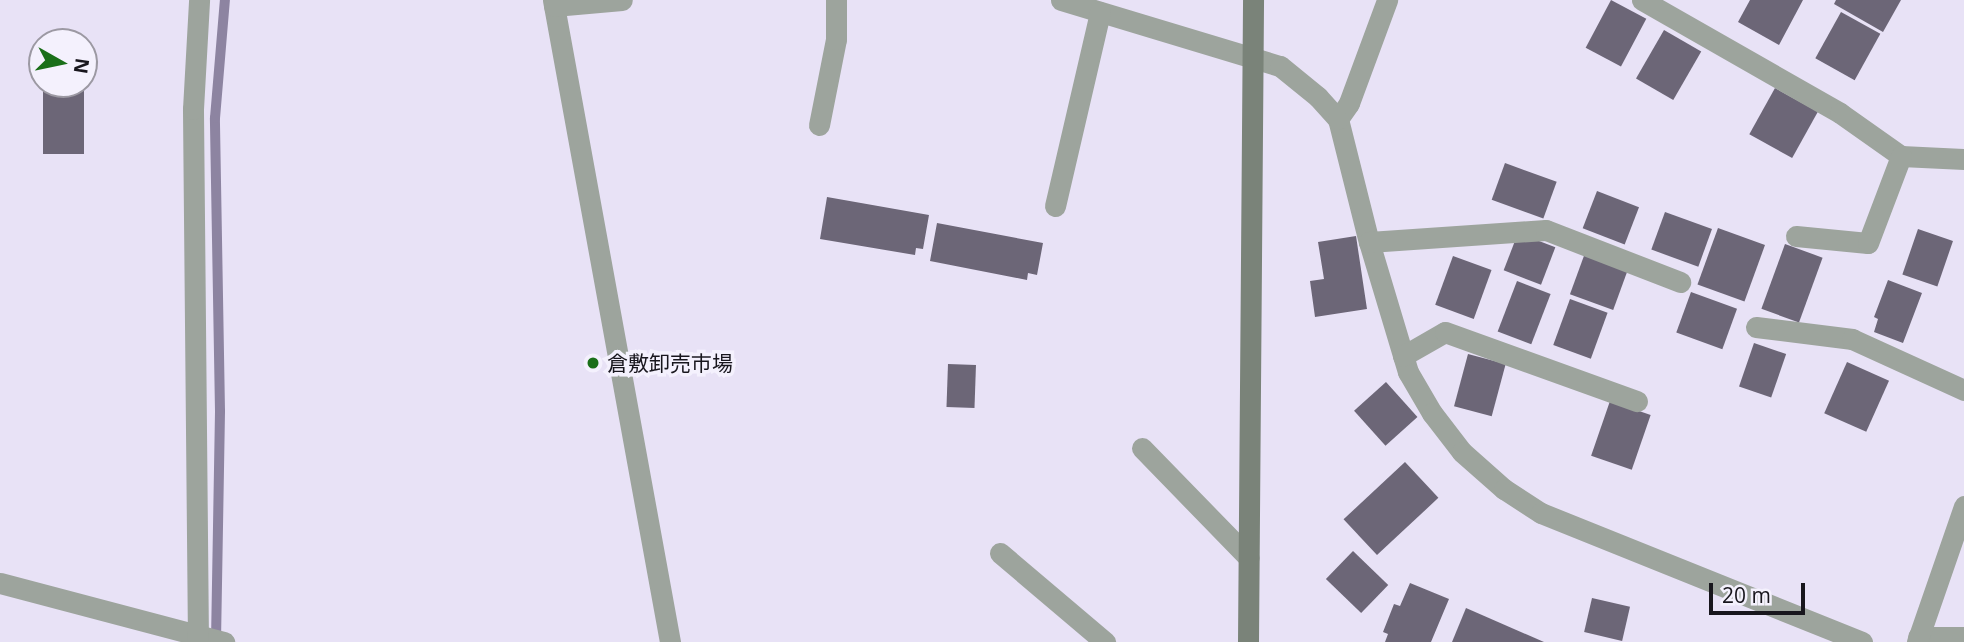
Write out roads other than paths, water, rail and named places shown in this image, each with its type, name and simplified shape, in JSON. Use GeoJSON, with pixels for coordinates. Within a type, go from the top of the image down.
{"type":"FeatureCollection","features":[{"type":"Feature","properties":{"kind":"street"},"geometry":{"type":"LineString","coordinates":[[0,583],[206,639],[194,109],[199,0]]}},
{"type":"Feature","properties":{"kind":"street"},"geometry":{"type":"LineString","coordinates":[[622,0],[553,3],[670,642]]}},
{"type":"Feature","properties":{"kind":"street"},"geometry":{"type":"LineString","coordinates":[[820,125],[836,38],[836,0]]}},
{"type":"Feature","properties":{"kind":"street"},"geometry":{"type":"LineString","coordinates":[[1061,0],[1280,66],[1295,76],[1338,119],[1369,242],[1408,372],[1432,413],[1462,452],[1504,489],[1541,513],[1862,642]]}},
{"type":"Feature","properties":{"kind":"street"},"geometry":{"type":"LineString","coordinates":[[1248,642],[1253,0]]}},
{"type":"Feature","properties":{"kind":"street"},"geometry":{"type":"LineString","coordinates":[[1338,119],[1349,103],[1387,0]]}},
{"type":"Feature","properties":{"kind":"street"},"geometry":{"type":"LineString","coordinates":[[1642,0],[1840,113],[1901,156],[1964,159]]}},
{"type":"Feature","properties":{"kind":"street"},"geometry":{"type":"LineString","coordinates":[[1055,206],[1100,12]]}},
{"type":"Feature","properties":{"kind":"street"},"geometry":{"type":"LineString","coordinates":[[1796,236],[1868,243],[1901,156]]}},
{"type":"Feature","properties":{"kind":"street"},"geometry":{"type":"LineString","coordinates":[[1369,242],[1546,230],[1680,282]]}},
{"type":"Feature","properties":{"kind":"street"},"geometry":{"type":"LineString","coordinates":[[1756,327],[1852,339],[1964,390]]}},
{"type":"Feature","properties":{"kind":"street"},"geometry":{"type":"LineString","coordinates":[[1403,356],[1445,332],[1637,401]]}},
{"type":"Feature","properties":{"kind":"street"},"geometry":{"type":"LineString","coordinates":[[1142,449],[1249,558]]}},
{"type":"Feature","properties":{"kind":"street"},"geometry":{"type":"LineString","coordinates":[[1964,506],[1917,640],[1964,637]]}},
{"type":"Feature","properties":{"kind":"street"},"geometry":{"type":"LineString","coordinates":[[1000,553],[1105,642]]}},
{"type":"Feature","properties":{"kind":"waterway"},"geometry":{"type":"LineString","coordinates":[[216,641],[220,411],[215,118],[225,0]]}},
{"type":"Feature","properties":{"kind":"place","name":"倉敷卸売市場"},"geometry":{"type":"Point","coordinates":[593,363]}}]}
